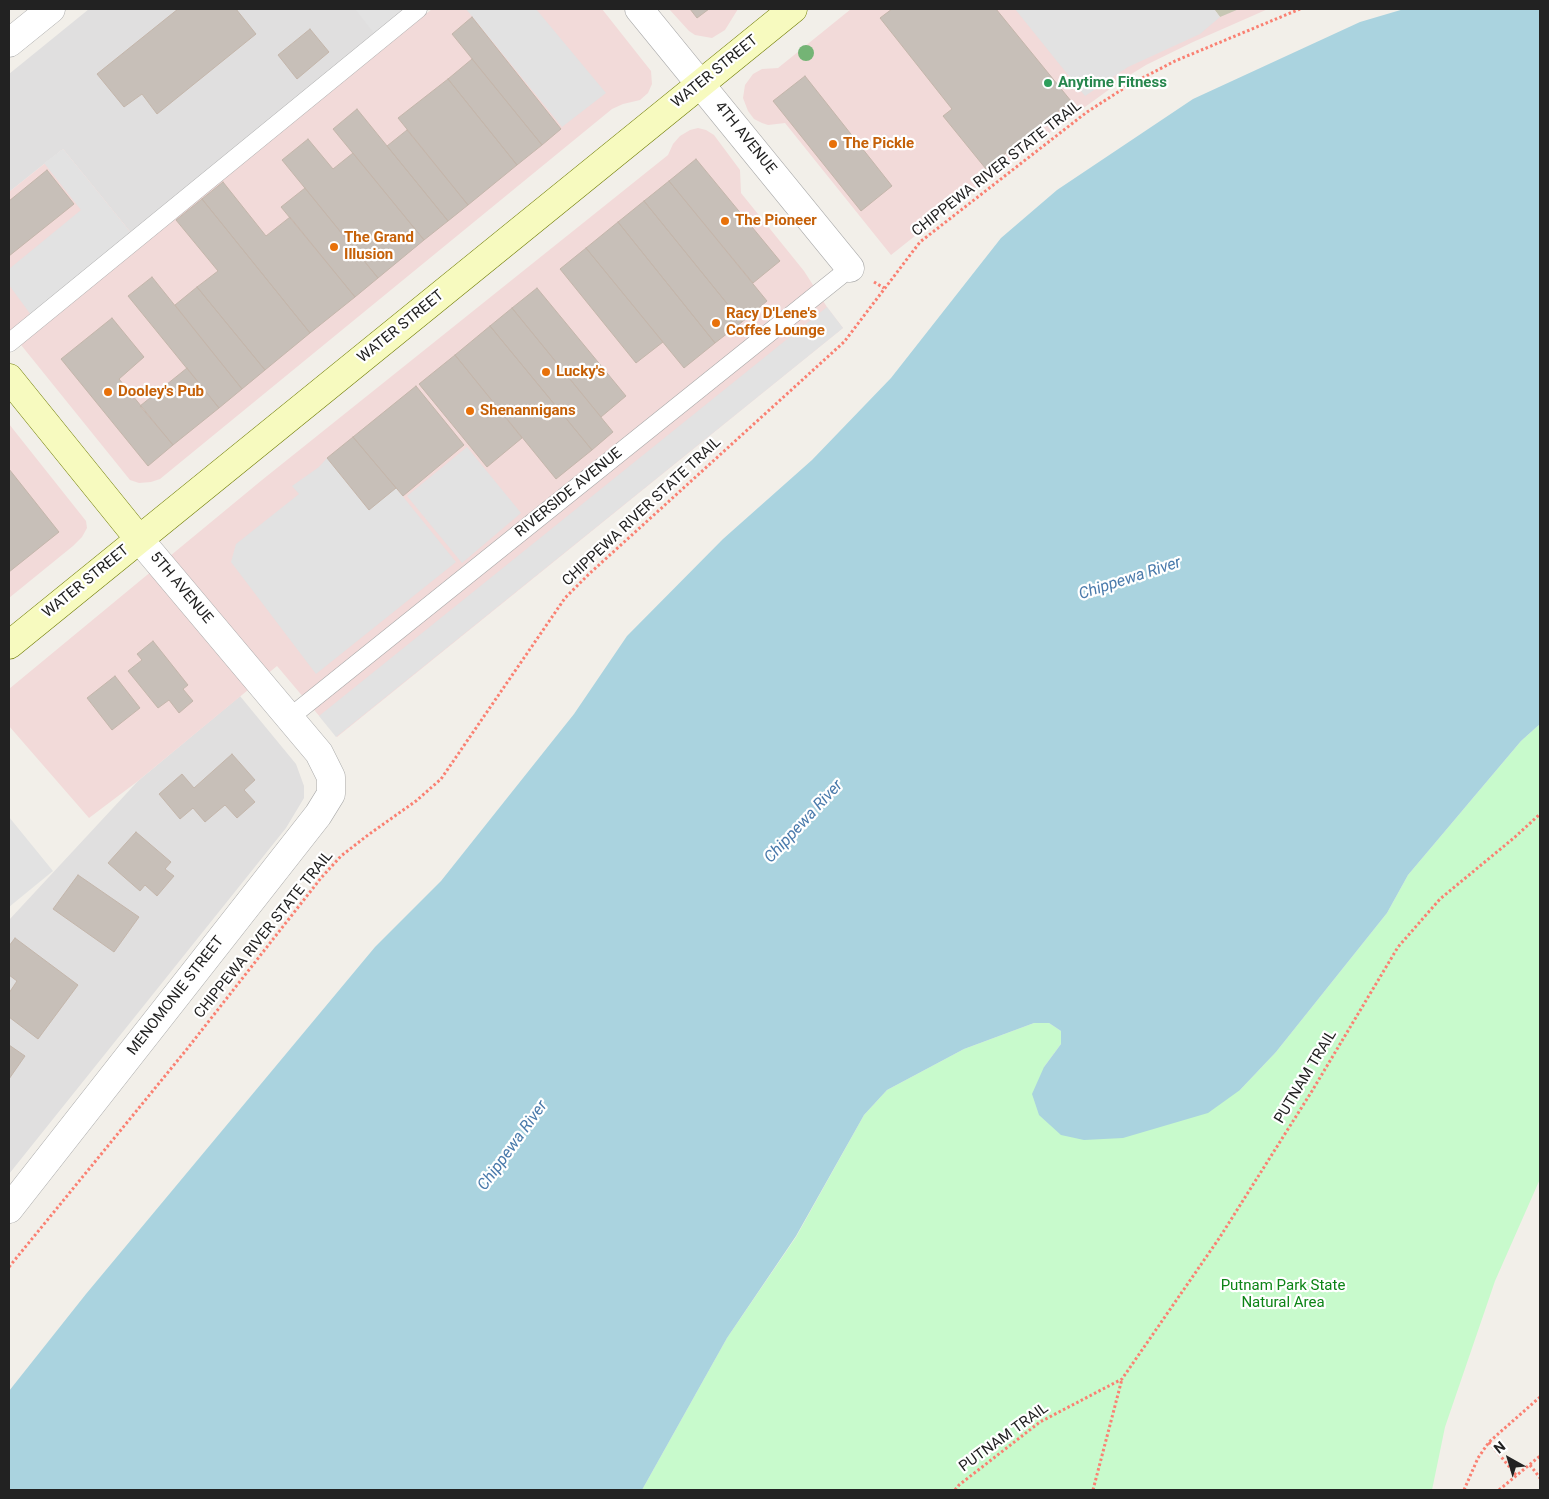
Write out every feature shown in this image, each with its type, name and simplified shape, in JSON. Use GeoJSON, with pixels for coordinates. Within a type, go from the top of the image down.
{"type":"FeatureCollection","features":[{"type":"Feature","properties":{"kind":"main road","name":"WATER STREET"},"geometry":{"type":"LineString","coordinates":[[9,645],[793,9]]}},
{"type":"Feature","properties":{"kind":"main road","name":"5TH AVENUE"},"geometry":{"type":"LineString","coordinates":[[9,378],[139,539]]}},
{"type":"Feature","properties":{"kind":"street"},"geometry":{"type":"LineString","coordinates":[[9,43],[51,9]]}},
{"type":"Feature","properties":{"kind":"street","name":"4TH AVENUE"},"geometry":{"type":"LineString","coordinates":[[639,9],[850,268]]}},
{"type":"Feature","properties":{"kind":"street","name":"5TH AVENUE"},"geometry":{"type":"LineString","coordinates":[[139,539],[319,753],[331,777]]}},
{"type":"Feature","properties":{"kind":"street","name":"MENOMONIE STREET"},"geometry":{"type":"LineString","coordinates":[[9,1209],[318,815],[331,794],[331,777]]}},
{"type":"Feature","properties":{"kind":"lane"},"geometry":{"type":"LineString","coordinates":[[9,343],[418,9]]}},
{"type":"Feature","properties":{"kind":"lane","name":"RIVERSIDE AVENUE"},"geometry":{"type":"LineString","coordinates":[[289,718],[850,268]]}},
{"type":"Feature","properties":{"kind":"path","name":"CHIPPEWA RIVER STATE TRAIL"},"geometry":{"type":"LineString","coordinates":[[9,1266],[187,1049],[321,878],[341,856],[368,834],[416,801],[441,779],[565,598],[844,342],[920,242],[1088,112],[1129,86],[1175,61],[1300,9]]}},
{"type":"Feature","properties":{"kind":"path","name":"PUTNAM TRAIL"},"geometry":{"type":"LineString","coordinates":[[1093,1490],[1122,1379],[1220,1237],[1312,1092],[1398,947],[1440,899],[1540,814]]}},
{"type":"Feature","properties":{"kind":"path","name":"PUTNAM TRAIL"},"geometry":{"type":"LineString","coordinates":[[955,1490],[1040,1422],[1122,1379]]}},
{"type":"Feature","properties":{"kind":"path"},"geometry":{"type":"LineString","coordinates":[[1464,1490],[1478,1458],[1489,1442],[1540,1397]]}},
{"type":"Feature","properties":{"kind":"path"},"geometry":{"type":"LineString","coordinates":[[1489,1442],[1516,1476]]}},
{"type":"Feature","properties":{"kind":"path"},"geometry":{"type":"LineString","coordinates":[[1499,1490],[1540,1456]]}},
{"type":"Feature","properties":{"kind":"path"},"geometry":{"type":"LineString","coordinates":[[1530,1465],[1540,1478]]}},
{"type":"Feature","properties":{"kind":"shaded area"},"geometry":{"type":"Polygon","coordinates":[[[89,9],[409,9],[131,233],[63,149],[9,192],[9,74],[89,9]]]}},
{"type":"Feature","properties":{"kind":"shaded area"},"geometry":{"type":"Polygon","coordinates":[[[355,9],[409,9],[376,36],[355,9]]]}},
{"type":"Feature","properties":{"kind":"shaded area"},"geometry":{"type":"Polygon","coordinates":[[[432,9],[602,9],[651,71],[652,84],[648,93],[640,100],[612,109],[160,479],[139,483],[130,480],[9,330],[9,192],[63,149],[141,245],[432,9]]]}},
{"type":"Feature","properties":{"kind":"shaded area"},"geometry":{"type":"Polygon","coordinates":[[[466,9],[536,9],[606,93],[562,127],[466,9]]]}},
{"type":"Feature","properties":{"kind":"shaded area"},"geometry":{"type":"Polygon","coordinates":[[[669,9],[738,9],[725,30],[712,38],[695,35],[689,31],[669,9]]]}},
{"type":"Feature","properties":{"kind":"shaded area"},"geometry":{"type":"Polygon","coordinates":[[[851,9],[1268,9],[1193,42],[1146,65],[1125,78],[998,170],[891,255],[785,123],[768,125],[754,119],[748,111],[743,98],[745,85],[753,74],[762,69],[778,68],[851,9]]]}},
{"type":"Feature","properties":{"kind":"shaded area"},"geometry":{"type":"Polygon","coordinates":[[[1015,9],[1214,9],[1220,17],[1200,34],[1128,67],[1085,96],[1015,9]]]}},
{"type":"Feature","properties":{"kind":"shaded area"},"geometry":{"type":"Polygon","coordinates":[[[1214,9],[1239,9],[1220,17],[1214,9]]]}},
{"type":"Feature","properties":{"kind":"shaded area"},"geometry":{"type":"Polygon","coordinates":[[[698,128],[714,135],[740,170],[741,193],[804,271],[843,328],[337,737],[277,666],[138,781],[89,818],[9,726],[9,689],[262,480],[668,155],[673,144],[680,136],[698,128]]]}},
{"type":"Feature","properties":{"kind":"shaded area"},"geometry":{"type":"Polygon","coordinates":[[[63,149],[131,233],[31,315],[9,285],[9,269],[81,210],[44,163],[63,149]]]}},
{"type":"Feature","properties":{"kind":"shaded area"},"geometry":{"type":"Polygon","coordinates":[[[827,307],[843,328],[336,737],[319,716],[827,307]]]}},
{"type":"Feature","properties":{"kind":"shaded area"},"geometry":{"type":"Polygon","coordinates":[[[9,424],[86,521],[87,528],[82,537],[73,546],[9,598],[9,424]]]}},
{"type":"Feature","properties":{"kind":"shaded area"},"geometry":{"type":"Polygon","coordinates":[[[467,447],[521,513],[462,563],[407,496],[467,447]]]}},
{"type":"Feature","properties":{"kind":"shaded area"},"geometry":{"type":"Polygon","coordinates":[[[327,458],[369,510],[396,488],[456,562],[316,674],[231,562],[236,544],[299,494],[292,486],[319,467],[327,458]]]}},
{"type":"Feature","properties":{"kind":"shaded area"},"geometry":{"type":"Polygon","coordinates":[[[240,696],[296,764],[304,786],[304,798],[286,828],[9,1174],[9,920],[138,781],[240,696]]]}},
{"type":"Feature","properties":{"kind":"shaded area"},"geometry":{"type":"Polygon","coordinates":[[[9,817],[53,871],[9,907],[9,817]]]}},
{"type":"Feature","properties":{"kind":"green space","name":"Putnam Park State Natural Area"},"geometry":{"type":"Polygon","coordinates":[[[1540,724],[1540,1179],[1495,1281],[1445,1427],[1432,1490],[642,1490],[727,1338],[796,1237],[864,1115],[887,1090],[964,1049],[1034,1023],[1049,1023],[1061,1031],[1061,1044],[1044,1067],[1240,1090],[1276,1052],[1387,913],[1408,875],[1521,741],[1540,724]]]}},
{"type":"Feature","properties":{"kind":"water","name":"Chippewa River"},"geometry":{"type":"Polygon","coordinates":[[[1404,9],[1540,9],[1540,724],[1521,741],[1408,875],[1387,913],[1276,1052],[1240,1090],[1208,1113],[1123,1138],[1084,1140],[1061,1135],[1039,1115],[1032,1094],[1044,1067],[1061,1044],[1061,1031],[1049,1023],[1034,1023],[964,1049],[887,1090],[864,1115],[796,1236],[727,1338],[642,1490],[9,1490],[9,1391],[86,1294],[375,947],[441,881],[574,714],[627,636],[723,539],[812,460],[891,378],[1001,238],[1057,190],[1193,99],[1360,22],[1404,9]]]}},
{"type":"Feature","properties":{"kind":"building"},"geometry":{"type":"Polygon","coordinates":[[[178,9],[236,9],[256,34],[157,114],[142,94],[124,107],[97,74],[178,9]]]}},
{"type":"Feature","properties":{"kind":"building"},"geometry":{"type":"Polygon","coordinates":[[[690,9],[709,9],[697,18],[690,9]]]}},
{"type":"Feature","properties":{"kind":"building"},"geometry":{"type":"Polygon","coordinates":[[[892,9],[996,9],[1071,101],[986,169],[943,116],[952,109],[880,18],[892,9]]]}},
{"type":"Feature","properties":{"kind":"building"},"geometry":{"type":"Polygon","coordinates":[[[472,17],[561,129],[542,145],[452,34],[472,17]]]}},
{"type":"Feature","properties":{"kind":"building"},"geometry":{"type":"Polygon","coordinates":[[[310,29],[329,52],[297,79],[278,55],[310,29]]]}},
{"type":"Feature","properties":{"kind":"building"},"geometry":{"type":"Polygon","coordinates":[[[472,59],[542,145],[517,165],[448,79],[472,59]]]}},
{"type":"Feature","properties":{"kind":"building","name":"The Pickle"},"geometry":{"type":"Polygon","coordinates":[[[805,76],[892,186],[861,211],[773,101],[805,76]]]}},
{"type":"Feature","properties":{"kind":"building"},"geometry":{"type":"Polygon","coordinates":[[[448,79],[517,165],[468,205],[398,118],[448,79]]]}},
{"type":"Feature","properties":{"kind":"building"},"geometry":{"type":"Polygon","coordinates":[[[357,109],[448,221],[424,240],[333,129],[357,109]]]}},
{"type":"Feature","properties":{"kind":"building"},"geometry":{"type":"Polygon","coordinates":[[[407,130],[468,205],[448,221],[387,146],[407,130]]]}},
{"type":"Feature","properties":{"kind":"building"},"geometry":{"type":"Polygon","coordinates":[[[308,139],[333,169],[353,153],[424,240],[378,278],[282,160],[308,139]]]}},
{"type":"Feature","properties":{"kind":"building","name":"The Pioneer"},"geometry":{"type":"Polygon","coordinates":[[[696,159],[780,261],[753,283],[669,181],[696,159]]]}},
{"type":"Feature","properties":{"kind":"building"},"geometry":{"type":"Polygon","coordinates":[[[47,170],[74,204],[9,256],[9,201],[47,170]]]}},
{"type":"Feature","properties":{"kind":"building"},"geometry":{"type":"Polygon","coordinates":[[[669,181],[767,301],[742,322],[644,201],[669,181]]]}},
{"type":"Feature","properties":{"kind":"building"},"geometry":{"type":"Polygon","coordinates":[[[223,182],[266,236],[290,217],[355,297],[310,333],[202,199],[223,182]]]}},
{"type":"Feature","properties":{"kind":"building","name":"The Grand Illusion"},"geometry":{"type":"Polygon","coordinates":[[[305,188],[378,278],[355,297],[281,207],[305,188]]]}},
{"type":"Feature","properties":{"kind":"building"},"geometry":{"type":"Polygon","coordinates":[[[202,199],[310,333],[265,370],[197,287],[218,271],[176,220],[202,199]]]}},
{"type":"Feature","properties":{"kind":"building"},"geometry":{"type":"Polygon","coordinates":[[[644,201],[742,322],[715,343],[618,222],[644,201]]]}},
{"type":"Feature","properties":{"kind":"building"},"geometry":{"type":"Polygon","coordinates":[[[618,222],[715,343],[684,368],[586,248],[618,222]]]}},
{"type":"Feature","properties":{"kind":"building"},"geometry":{"type":"Polygon","coordinates":[[[586,248],[663,342],[636,363],[560,269],[586,248]]]}},
{"type":"Feature","properties":{"kind":"building"},"geometry":{"type":"Polygon","coordinates":[[[152,277],[242,389],[219,408],[128,296],[152,277]]]}},
{"type":"Feature","properties":{"kind":"building"},"geometry":{"type":"Polygon","coordinates":[[[197,287],[265,370],[242,389],[175,305],[197,287]]]}},
{"type":"Feature","properties":{"kind":"building"},"geometry":{"type":"Polygon","coordinates":[[[537,288],[626,396],[601,417],[512,308],[537,288]]]}},
{"type":"Feature","properties":{"kind":"building","name":"Lucky's"},"geometry":{"type":"Polygon","coordinates":[[[512,308],[613,432],[592,450],[490,326],[512,308]]]}},
{"type":"Feature","properties":{"kind":"building","name":"Dooley's Pub"},"geometry":{"type":"Polygon","coordinates":[[[112,318],[144,357],[119,379],[173,445],[148,466],[61,359],[112,318]]]}},
{"type":"Feature","properties":{"kind":"building"},"geometry":{"type":"Polygon","coordinates":[[[490,326],[592,450],[556,479],[455,355],[490,326]]]}},
{"type":"Feature","properties":{"kind":"building","name":"Shenannigans"},"geometry":{"type":"Polygon","coordinates":[[[455,355],[522,438],[487,467],[419,384],[455,355]]]}},
{"type":"Feature","properties":{"kind":"building"},"geometry":{"type":"Polygon","coordinates":[[[187,368],[219,408],[173,445],[140,406],[187,368]]]}},
{"type":"Feature","properties":{"kind":"building"},"geometry":{"type":"Polygon","coordinates":[[[416,386],[464,445],[403,496],[353,437],[416,386]]]}},
{"type":"Feature","properties":{"kind":"building"},"geometry":{"type":"Polygon","coordinates":[[[353,437],[396,488],[369,510],[327,458],[353,437]]]}},
{"type":"Feature","properties":{"kind":"building"},"geometry":{"type":"Polygon","coordinates":[[[9,469],[59,532],[9,572],[9,469]]]}},
{"type":"Feature","properties":{"kind":"building"},"geometry":{"type":"Polygon","coordinates":[[[153,641],[188,685],[183,689],[193,701],[179,713],[169,700],[158,708],[128,671],[142,660],[137,654],[153,641]]]}},
{"type":"Feature","properties":{"kind":"building"},"geometry":{"type":"Polygon","coordinates":[[[115,676],[140,708],[112,730],[87,698],[115,676]]]}},
{"type":"Feature","properties":{"kind":"building"},"geometry":{"type":"Polygon","coordinates":[[[232,754],[255,780],[244,790],[255,802],[237,818],[225,805],[205,822],[193,808],[180,819],[159,794],[182,774],[194,788],[232,754]]]}},
{"type":"Feature","properties":{"kind":"building"},"geometry":{"type":"Polygon","coordinates":[[[136,832],[171,862],[165,869],[174,876],[157,896],[145,885],[140,891],[108,863],[136,832]]]}},
{"type":"Feature","properties":{"kind":"building"},"geometry":{"type":"Polygon","coordinates":[[[78,875],[139,917],[114,952],[53,909],[78,875]]]}},
{"type":"Feature","properties":{"kind":"building"},"geometry":{"type":"Polygon","coordinates":[[[15,938],[78,985],[38,1039],[9,1017],[9,993],[17,981],[9,975],[9,946],[15,938]]]}},
{"type":"Feature","properties":{"kind":"building"},"geometry":{"type":"Polygon","coordinates":[[[9,1045],[25,1056],[9,1079],[9,1045]]]}},
{"type":"Feature","properties":{"kind":"place","name":"Anytime Fitness"},"geometry":{"type":"Point","coordinates":[1048,83]}},
{"type":"Feature","properties":{"kind":"place","name":"The Pickle"},"geometry":{"type":"Point","coordinates":[833,144]}},
{"type":"Feature","properties":{"kind":"place","name":"The Pioneer"},"geometry":{"type":"Point","coordinates":[725,221]}},
{"type":"Feature","properties":{"kind":"place","name":"The Grand Illusion"},"geometry":{"type":"Point","coordinates":[334,247]}},
{"type":"Feature","properties":{"kind":"place","name":"Racy D'Lene's Coffee Lounge"},"geometry":{"type":"Point","coordinates":[716,323]}},
{"type":"Feature","properties":{"kind":"place","name":"Lucky's"},"geometry":{"type":"Point","coordinates":[546,372]}},
{"type":"Feature","properties":{"kind":"place","name":"Dooley's Pub"},"geometry":{"type":"Point","coordinates":[108,392]}},
{"type":"Feature","properties":{"kind":"place","name":"Shenannigans"},"geometry":{"type":"Point","coordinates":[470,411]}}]}
